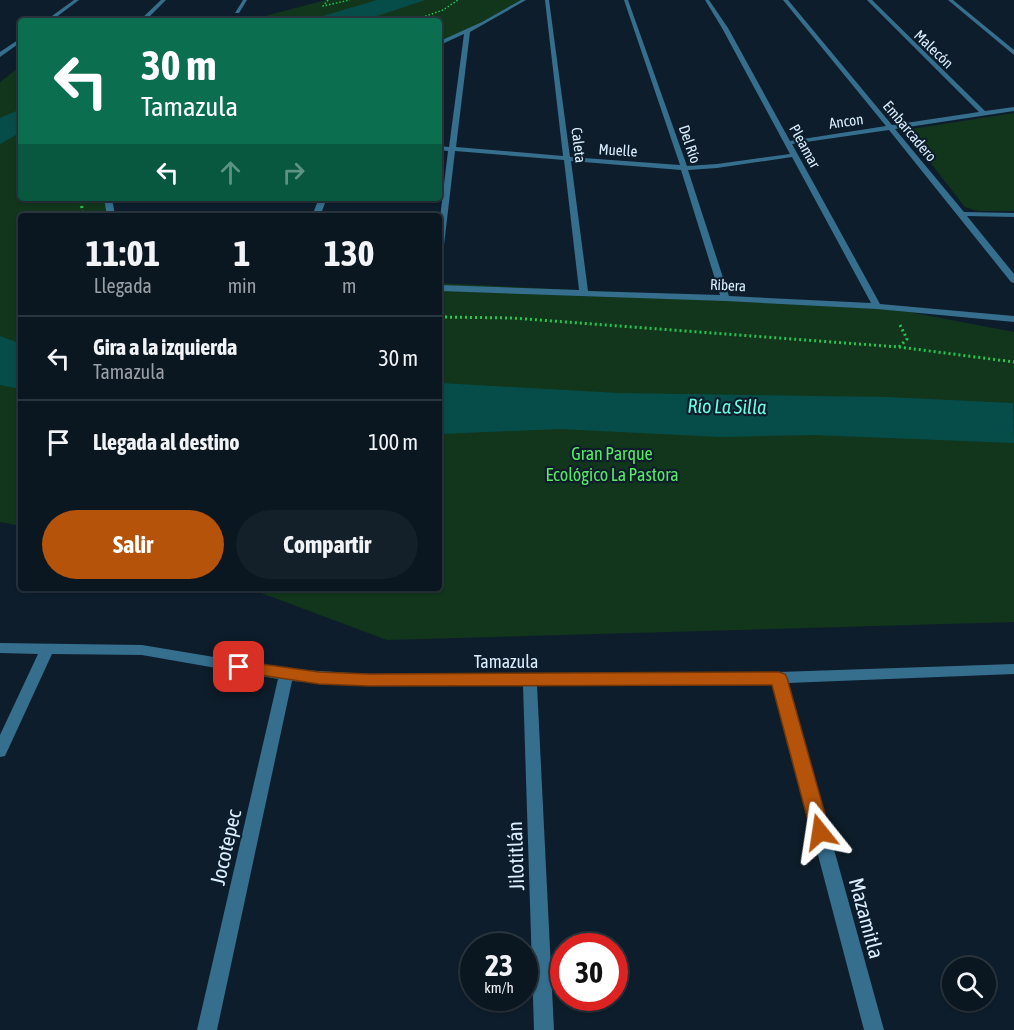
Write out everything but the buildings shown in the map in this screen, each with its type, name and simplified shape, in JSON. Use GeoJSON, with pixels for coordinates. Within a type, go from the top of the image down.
{"type":"FeatureCollection","features":[{"type":"Feature","properties":{"kind":"street"},"geometry":{"type":"LineString","coordinates":[[52,18],[77,0]]}},
{"type":"Feature","properties":{"kind":"street"},"geometry":{"type":"LineString","coordinates":[[145,18],[164,0]]}},
{"type":"Feature","properties":{"kind":"street"},"geometry":{"type":"LineString","coordinates":[[237,12],[245,0]]}},
{"type":"Feature","properties":{"kind":"street"},"geometry":{"type":"LineString","coordinates":[[442,42],[467,32],[524,0]]}},
{"type":"Feature","properties":{"kind":"street","name":"Caleta"},"geometry":{"type":"LineString","coordinates":[[547,0],[584,293]]}},
{"type":"Feature","properties":{"kind":"street","name":"Del Río"},"geometry":{"type":"LineString","coordinates":[[626,0],[684,168],[725,298]]}},
{"type":"Feature","properties":{"kind":"street","name":"Pleamar"},"geometry":{"type":"LineString","coordinates":[[707,0],[795,154],[877,306]]}},
{"type":"Feature","properties":{"kind":"street","name":"Embarcadero"},"geometry":{"type":"LineString","coordinates":[[786,0],[890,129],[963,214],[1014,280]]}},
{"type":"Feature","properties":{"kind":"street","name":"Malecón"},"geometry":{"type":"LineString","coordinates":[[869,0],[984,114]]}},
{"type":"Feature","properties":{"kind":"street"},"geometry":{"type":"LineString","coordinates":[[950,0],[1014,53]]}},
{"type":"Feature","properties":{"kind":"street"},"geometry":{"type":"LineString","coordinates":[[442,229],[467,32]]}},
{"type":"Feature","properties":{"kind":"street"},"geometry":{"type":"LineString","coordinates":[[0,45],[18,43]]}},
{"type":"Feature","properties":{"kind":"street"},"geometry":{"type":"LineString","coordinates":[[0,55],[18,44]]}},
{"type":"Feature","properties":{"kind":"street","name":"Ancon"},"geometry":{"type":"LineString","coordinates":[[788,143],[1014,109]]}},
{"type":"Feature","properties":{"kind":"street","name":"Muelle"},"geometry":{"type":"LineString","coordinates":[[442,148],[684,168],[717,166],[795,154]]}},
{"type":"Feature","properties":{"kind":"street"},"geometry":{"type":"LineString","coordinates":[[963,214],[1014,215]]}},
{"type":"Feature","properties":{"kind":"street","name":"Ribera"},"geometry":{"type":"LineString","coordinates":[[442,288],[877,306],[1014,319]]}},
{"type":"Feature","properties":{"kind":"street","name":"Tamazula"},"geometry":{"type":"LineString","coordinates":[[0,648],[142,650],[286,675],[369,680],[779,678],[1014,669]]}},
{"type":"Feature","properties":{"kind":"street"},"geometry":{"type":"LineString","coordinates":[[0,752],[48,648]]}},
{"type":"Feature","properties":{"kind":"street","name":"Jocotepec"},"geometry":{"type":"LineString","coordinates":[[207,1030],[286,675]]}},
{"type":"Feature","properties":{"kind":"street","name":"Mazamitla"},"geometry":{"type":"LineString","coordinates":[[779,678],[874,1030]]}},
{"type":"Feature","properties":{"kind":"street","name":"Jilotitlán"},"geometry":{"type":"LineString","coordinates":[[530,680],[544,1030]]}},
{"type":"Feature","properties":{"kind":"path"},"geometry":{"type":"LineString","coordinates":[[328,0],[323,6],[350,0]]}},
{"type":"Feature","properties":{"kind":"path"},"geometry":{"type":"LineString","coordinates":[[420,18],[443,10],[458,0]]}},
{"type":"Feature","properties":{"kind":"path"},"geometry":{"type":"LineString","coordinates":[[442,317],[512,318],[899,347],[1014,362]]}},
{"type":"Feature","properties":{"kind":"green space"},"geometry":{"type":"Polygon","coordinates":[[[326,0],[524,0],[442,42],[442,18],[257,18],[326,0]]]}},
{"type":"Feature","properties":{"kind":"green space"},"geometry":{"type":"Polygon","coordinates":[[[18,68],[18,201],[110,201],[112,213],[18,213],[18,525],[0,522],[0,82],[18,68]]]}},
{"type":"Feature","properties":{"kind":"green space"},"geometry":{"type":"Polygon","coordinates":[[[1014,113],[1014,211],[978,211],[965,207],[905,130],[1014,113]]]}},
{"type":"Feature","properties":{"kind":"green space","name":"Gran Parque Ecológico La Pastora"},"geometry":{"type":"Polygon","coordinates":[[[442,283],[877,306],[1014,332],[1014,622],[387,640],[256,591],[442,591],[442,283]]]}},
{"type":"Feature","properties":{"kind":"water"},"geometry":{"type":"Polygon","coordinates":[[[377,0],[425,0],[371,18],[316,18],[377,0]]]}},
{"type":"Feature","properties":{"kind":"water"},"geometry":{"type":"Polygon","coordinates":[[[18,110],[18,134],[0,144],[0,118],[18,110]]]}},
{"type":"Feature","properties":{"kind":"water"},"geometry":{"type":"Polygon","coordinates":[[[0,336],[18,343],[18,388],[0,385],[0,336]]]}},
{"type":"Feature","properties":{"kind":"water","name":"Río La Silla"},"geometry":{"type":"Polygon","coordinates":[[[442,383],[618,393],[887,397],[1013,403],[1014,443],[814,435],[721,437],[560,429],[442,434],[442,383]]]}},
{"type":"Feature","properties":{"kind":"route"},"geometry":{"type":"LineString","coordinates":[[239,667],[286,675],[369,680],[779,678],[820,832]]}}]}
